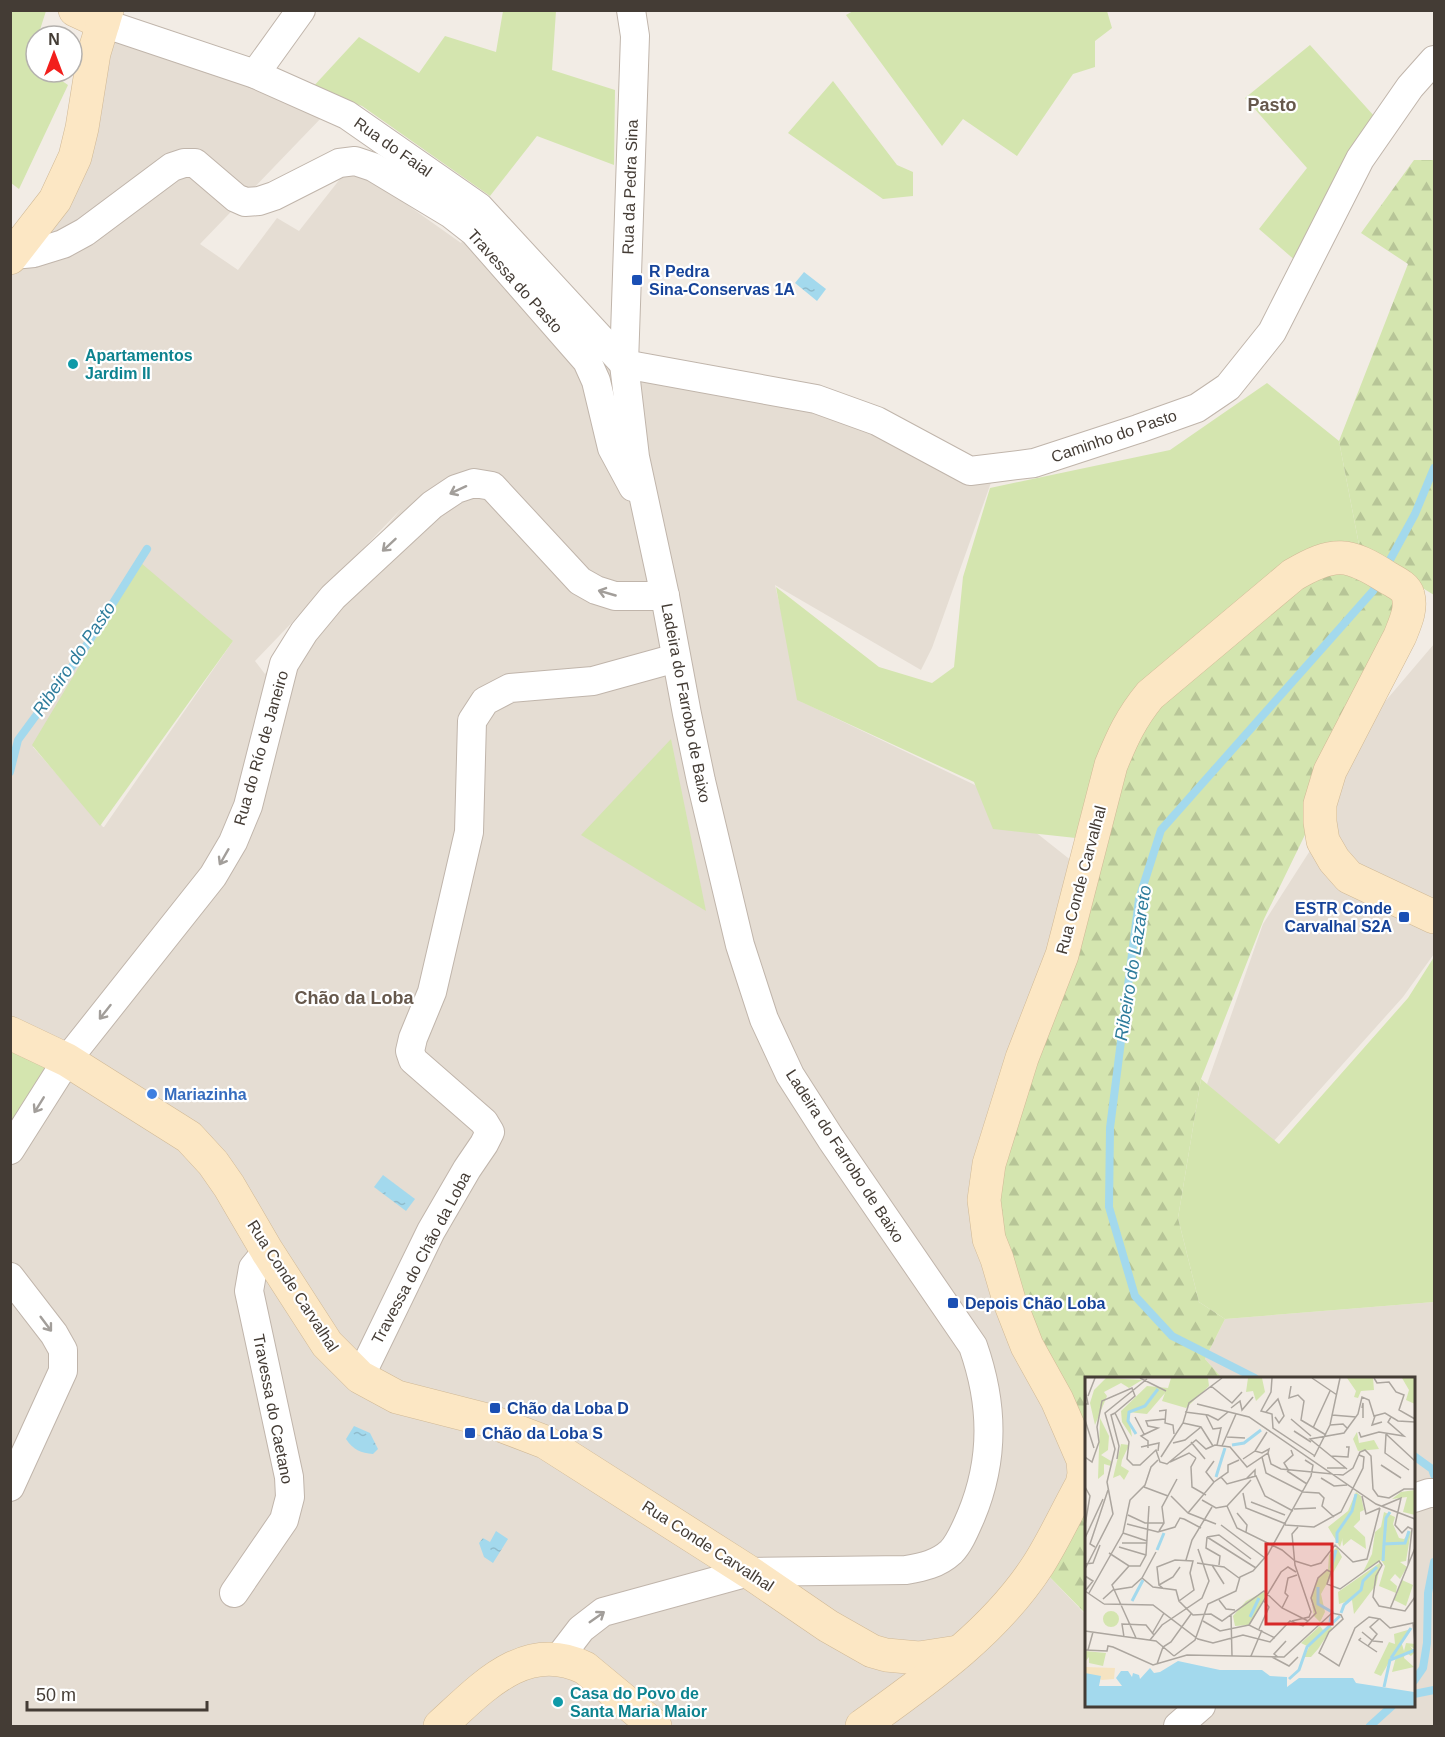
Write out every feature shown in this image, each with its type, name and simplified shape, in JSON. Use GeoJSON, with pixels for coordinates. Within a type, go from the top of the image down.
{"type":"FeatureCollection","features":[{"type":"Feature","properties":{"kind":"main road"},"geometry":{"type":"LineString","coordinates":[[12,256],[55,200],[75,157],[94,53],[95,15]]}},
{"type":"Feature","properties":{"kind":"main road","name":"Rua Conde Carvalhal"},"geometry":{"type":"LineString","coordinates":[[10,1034],[67,1060],[189,1137],[213,1163],[229,1186],[267,1251],[327,1344],[360,1377],[397,1397],[487,1420],[545,1442],[749,1572],[828,1626],[872,1651],[886,1655],[919,1658],[960,1652],[990,1625],[1038,1565],[1082,1484],[1083,1460],[1057,1400],[1027,1346],[1009,1300],[989,1239],[984,1200],[989,1164],[1022,1058],[1062,955],[1111,765],[1135,713],[1150,695],[1293,575],[1310,565],[1327,559],[1345,557],[1385,576],[1406,590],[1410,606],[1400,636],[1330,771],[1320,804],[1323,841],[1334,860],[1349,877],[1434,917]]}},
{"type":"Feature","properties":{"kind":"main road"},"geometry":{"type":"LineString","coordinates":[[862,1726],[960,1652]]}},
{"type":"Feature","properties":{"kind":"main road"},"geometry":{"type":"LineString","coordinates":[[886,1655],[893,1672],[893,1703]]}},
{"type":"Feature","properties":{"kind":"main road"},"geometry":{"type":"LineString","coordinates":[[440,1726],[487,1683],[505,1672],[520,1664],[558,1659],[585,1668],[655,1726]]}},
{"type":"Feature","properties":{"kind":"street"},"geometry":{"type":"LineString","coordinates":[[255,74],[301,10]]}},
{"type":"Feature","properties":{"kind":"street","name":"Rua da Pedra Sina"},"geometry":{"type":"LineString","coordinates":[[624,364],[635,36],[631,10]]}},
{"type":"Feature","properties":{"kind":"street","name":"Rua do Faial"},"geometry":{"type":"LineString","coordinates":[[95,15],[255,74],[347,115],[479,207],[624,364]]}},
{"type":"Feature","properties":{"kind":"street","name":"Caminho do Pasto"},"geometry":{"type":"LineString","coordinates":[[624,364],[816,399],[877,422],[970,471],[1034,463],[1197,408],[1228,387],[1272,332],[1360,159],[1410,87],[1434,60]]}},
{"type":"Feature","properties":{"kind":"street","name":"Travessa do Pasto"},"geometry":{"type":"LineString","coordinates":[[12,256],[34,253],[63,244],[85,232],[171,167],[184,163],[195,163],[236,198],[244,201],[259,201],[274,196],[339,163],[355,160],[373,167],[451,214],[474,232],[587,361],[596,381],[612,448],[646,511]]}},
{"type":"Feature","properties":{"kind":"street","name":"Ladeira do Farrobo de Baixo"},"geometry":{"type":"LineString","coordinates":[[558,1659],[581,1629],[603,1612],[749,1572],[906,1570],[927,1567],[941,1560],[953,1550],[980,1495],[987,1458],[989,1427],[987,1396],[973,1346],[789,1075],[764,1019],[740,945],[701,781],[635,457],[624,364]]}},
{"type":"Feature","properties":{"kind":"street","name":"Rua do Río de Janeiro"},"geometry":{"type":"LineString","coordinates":[[10,1150],[67,1060],[213,876],[233,842],[248,806],[284,664],[304,632],[333,597],[432,505],[456,489],[474,483],[492,486],[580,581],[596,590],[615,596],[665,596]]}},
{"type":"Feature","properties":{"kind":"street","name":"Travessa do Chão da Loba"},"geometry":{"type":"LineString","coordinates":[[360,1377],[431,1232],[490,1132],[484,1122],[413,1060],[410,1051],[432,992],[469,832],[472,721],[485,701],[510,688],[593,681],[676,658]]}},
{"type":"Feature","properties":{"kind":"street","name":"Travessa do Caetano"},"geometry":{"type":"LineString","coordinates":[[234,1593],[284,1520],[290,1497],[289,1477],[249,1291],[253,1268],[267,1251]]}},
{"type":"Feature","properties":{"kind":"street"},"geometry":{"type":"LineString","coordinates":[[10,1277],[54,1334],[63,1350],[63,1371],[10,1487]]}},
{"type":"Feature","properties":{"kind":"street"},"geometry":{"type":"LineString","coordinates":[[1178,1726],[1200,1707]]}},
{"type":"Feature","properties":{"kind":"shaded area"},"geometry":{"type":"Polygon","coordinates":[[[105,29],[324,115],[200,244],[238,270],[277,218],[299,231],[351,165],[461,243],[482,216],[634,361],[791,391],[993,477],[932,648],[921,670],[775,585],[802,702],[977,786],[1087,873],[1005,1164],[1085,1444],[1085,1451],[1040,1567],[1085,1614],[1085,1707],[1415,1707],[1415,1377],[1221,1377],[1205,1359],[1225,1319],[1434,1302],[1434,1726],[11,1726],[11,252],[58,194],[105,29]],[[402,508],[255,661],[265,674],[280,652],[402,508]],[[233,641],[33,747],[104,827],[233,641]]]}},
{"type":"Feature","properties":{"kind":"shaded area"},"geometry":{"type":"Polygon","coordinates":[[[1434,644],[1434,954],[1403,997],[1272,1143],[1207,1084],[1263,924],[1329,821],[1337,758],[1434,644]]]}},
{"type":"Feature","properties":{"kind":"green space"},"geometry":{"type":"Polygon","coordinates":[[[10,11],[46,11],[42,24],[24,24],[24,84],[68,85],[19,189],[11,183],[10,11]]]}},
{"type":"Feature","properties":{"kind":"green space"},"geometry":{"type":"Polygon","coordinates":[[[503,11],[556,11],[552,70],[615,90],[614,165],[537,136],[490,196],[362,106],[311,89],[359,37],[419,73],[445,36],[496,52],[503,11]]]}},
{"type":"Feature","properties":{"kind":"green space"},"geometry":{"type":"Polygon","coordinates":[[[853,11],[1107,11],[1112,28],[1095,41],[1095,67],[1073,74],[1017,156],[963,119],[942,146],[846,15],[853,11]]]}},
{"type":"Feature","properties":{"kind":"green space"},"geometry":{"type":"Polygon","coordinates":[[[1310,45],[1375,117],[1297,262],[1259,229],[1307,168],[1245,98],[1310,45]]]}},
{"type":"Feature","properties":{"kind":"green space"},"geometry":{"type":"Polygon","coordinates":[[[833,81],[897,165],[913,172],[913,196],[883,199],[788,133],[833,81]]]}},
{"type":"Feature","properties":{"kind":"green space"},"geometry":{"type":"Polygon","coordinates":[[[1414,160],[1434,160],[1434,595],[1360,550],[1339,441],[1408,264],[1361,233],[1414,160]]]}},
{"type":"Feature","properties":{"kind":"green space"},"geometry":{"type":"Polygon","coordinates":[[[1267,383],[1339,441],[1360,550],[1085,839],[993,829],[974,782],[797,700],[776,587],[879,667],[932,683],[954,667],[963,577],[990,488],[1170,450],[1267,383]]]}},
{"type":"Feature","properties":{"kind":"green space"},"geometry":{"type":"Polygon","coordinates":[[[141,563],[233,641],[100,826],[32,745],[141,563]]]}},
{"type":"Feature","properties":{"kind":"green space"},"geometry":{"type":"Polygon","coordinates":[[[1310,565],[1406,590],[1320,804],[1264,919],[1201,1079],[1178,1218],[1199,1302],[1225,1319],[1205,1359],[1221,1377],[1085,1377],[1085,1613],[1038,1565],[1082,1484],[984,1200],[1122,737],[1310,565]]]}},
{"type":"Feature","properties":{"kind":"green space"},"geometry":{"type":"Polygon","coordinates":[[[671,739],[706,911],[581,835],[671,739]]]}},
{"type":"Feature","properties":{"kind":"green space"},"geometry":{"type":"Polygon","coordinates":[[[1434,957],[1434,1302],[1225,1319],[1199,1302],[1178,1218],[1201,1079],[1279,1144],[1408,998],[1434,957]]]}},
{"type":"Feature","properties":{"kind":"green space"},"geometry":{"type":"Polygon","coordinates":[[[11,1051],[55,1068],[11,1138],[11,1051]]]}},
{"type":"Feature","properties":{"kind":"water"},"geometry":{"type":"Polygon","coordinates":[[[804,272],[826,289],[817,301],[795,283],[804,272]]]}},
{"type":"Feature","properties":{"kind":"water"},"geometry":{"type":"Polygon","coordinates":[[[383,1175],[415,1199],[406,1211],[374,1187],[383,1175]]]}},
{"type":"Feature","properties":{"kind":"water"},"geometry":{"type":"Polygon","coordinates":[[[354,1426],[370,1433],[378,1449],[373,1454],[358,1450],[346,1439],[354,1426]]]}},
{"type":"Feature","properties":{"kind":"water"},"geometry":{"type":"Polygon","coordinates":[[[496,1531],[508,1539],[493,1563],[484,1557],[479,1543],[483,1538],[490,1542],[496,1531]]]}},
{"type":"Feature","properties":{"kind":"waterway","name":"Ribeiro do Lazareto"},"geometry":{"type":"LineString","coordinates":[[1385,569],[1415,514],[1434,468]]}},
{"type":"Feature","properties":{"kind":"waterway","name":"Ribeiro do Pasto"},"geometry":{"type":"LineString","coordinates":[[10,772],[18,740],[79,657],[147,549]]}},
{"type":"Feature","properties":{"kind":"waterway","name":"Ribeiro do Lazareto"},"geometry":{"type":"LineString","coordinates":[[1253,1377],[1172,1336],[1135,1296],[1109,1207],[1110,1128],[1139,899],[1161,830],[1373,591],[1378,582]]}},
{"type":"Feature","properties":{"kind":"waterway","name":"Ribeiro do Lazareto"},"geometry":{"type":"LineString","coordinates":[[1415,1457],[1432,1469],[1434,1475]]}},
{"type":"Feature","properties":{"kind":"waterway","name":"Ribeiro do Lazareto"},"geometry":{"type":"LineString","coordinates":[[1415,1680],[1423,1668],[1427,1643],[1428,1593],[1434,1562]]}},
{"type":"Feature","properties":{"kind":"waterway","name":"Ribeiro do Lazareto"},"geometry":{"type":"LineString","coordinates":[[1415,1694],[1434,1690]]}},
{"type":"Feature","properties":{"kind":"waterway","name":"Ribeiro do Lazareto"},"geometry":{"type":"LineString","coordinates":[[1370,1726],[1391,1707]]}},
{"type":"Feature","properties":{"kind":"place","name":"R Pedra Sina-Conservas 1A"},"geometry":{"type":"Point","coordinates":[637,280]}},
{"type":"Feature","properties":{"kind":"place","name":"Apartamentos Jardim II"},"geometry":{"type":"Point","coordinates":[73,364]}},
{"type":"Feature","properties":{"kind":"place","name":"ESTR Conde Carvalhal S2A"},"geometry":{"type":"Point","coordinates":[1404,917]}},
{"type":"Feature","properties":{"kind":"place","name":"Mariazinha"},"geometry":{"type":"Point","coordinates":[152,1094]}},
{"type":"Feature","properties":{"kind":"place","name":"Depois Chão Loba"},"geometry":{"type":"Point","coordinates":[953,1303]}},
{"type":"Feature","properties":{"kind":"place","name":"Chão da Loba D"},"geometry":{"type":"Point","coordinates":[495,1408]}},
{"type":"Feature","properties":{"kind":"place","name":"Chão da Loba S"},"geometry":{"type":"Point","coordinates":[470,1433]}},
{"type":"Feature","properties":{"kind":"place","name":"Casa do Povo de Santa Maria Maior"},"geometry":{"type":"Point","coordinates":[558,1702]}},
{"type":"Feature","properties":{"kind":"district","name":"Pasto"},"geometry":{"type":"Point","coordinates":[1272,105]}},
{"type":"Feature","properties":{"kind":"district","name":"Chão da Loba"},"geometry":{"type":"Point","coordinates":[354,998]}}]}
